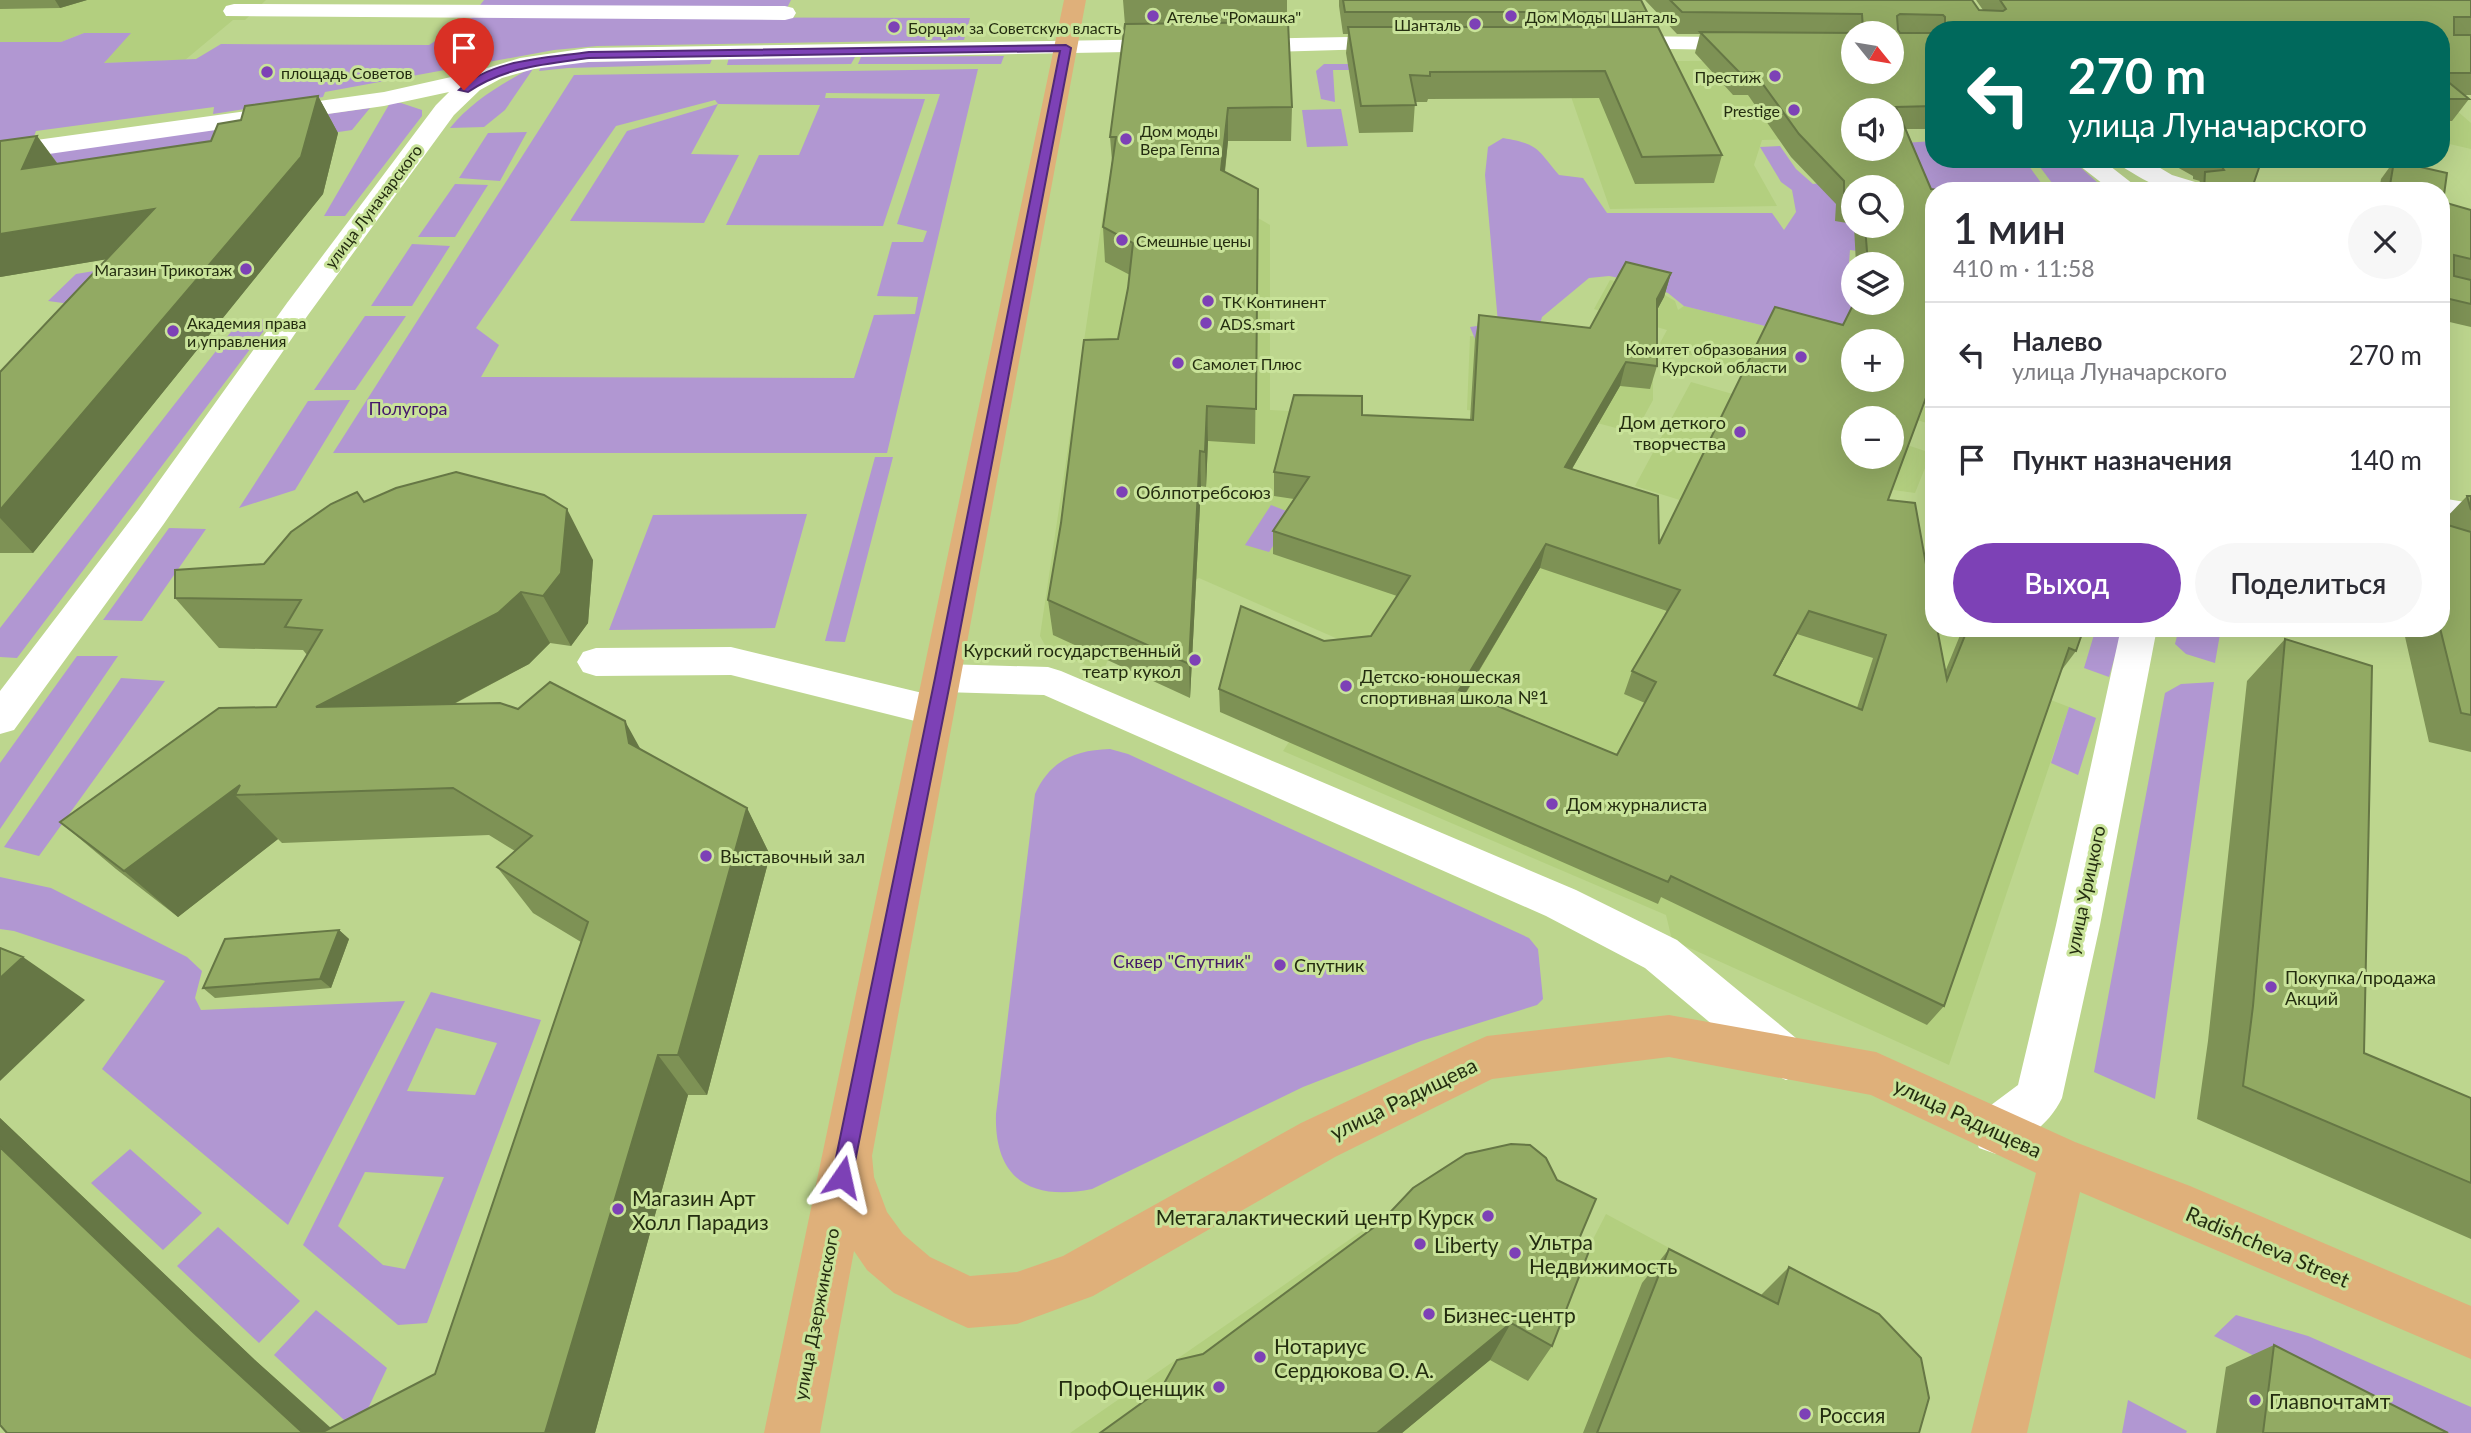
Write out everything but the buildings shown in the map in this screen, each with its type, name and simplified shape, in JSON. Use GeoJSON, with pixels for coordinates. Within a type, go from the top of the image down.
{"type":"FeatureCollection","features":[{"type":"Feature","properties":{"kind":"main road","name":"улица Дзержинского"},"geometry":{"type":"LineString","coordinates":[[792,1433],[1074,0]]}},
{"type":"Feature","properties":{"kind":"main road","name":"улица Радищева"},"geometry":{"type":"LineString","coordinates":[[847,1150],[849,1177],[857,1203],[869,1230],[885,1252],[912,1275],[968,1302],[1017,1298],[1075,1278],[1318,1140],[1487,1058],[1670,1036],[1876,1074],[2063,1161]]}},
{"type":"Feature","properties":{"kind":"main road","name":"Radishcheva Street"},"geometry":{"type":"LineString","coordinates":[[2063,1161],[2172,1204],[2471,1333]]}},
{"type":"Feature","properties":{"kind":"main road"},"geometry":{"type":"LineString","coordinates":[[1999,1433],[2063,1161]]}},
{"type":"Feature","properties":{"kind":"street"},"geometry":{"type":"LineString","coordinates":[[234,11],[785,13]]}},
{"type":"Feature","properties":{"kind":"street"},"geometry":{"type":"LineString","coordinates":[[1591,42],[1841,45]]}},
{"type":"Feature","properties":{"kind":"street","name":"улица Луначарского"},"geometry":{"type":"LineString","coordinates":[[1,717],[150,517],[297,309],[445,110],[464,90],[484,77],[523,65],[589,55],[1419,43]]}},
{"type":"Feature","properties":{"kind":"street"},"geometry":{"type":"LineString","coordinates":[[0,153],[384,99],[484,77]]}},
{"type":"Feature","properties":{"kind":"street"},"geometry":{"type":"LineString","coordinates":[[2097,168],[2116,182]]}},
{"type":"Feature","properties":{"kind":"street"},"geometry":{"type":"LineString","coordinates":[[2142,168],[2166,182]]}},
{"type":"Feature","properties":{"kind":"street"},"geometry":{"type":"LineString","coordinates":[[2450,511],[2471,516]]}},
{"type":"Feature","properties":{"kind":"street","name":"улица Урицкого"},"geometry":{"type":"LineString","coordinates":[[1996,1131],[2038,1098],[2078,925],[2136,637]]}},
{"type":"Feature","properties":{"kind":"street"},"geometry":{"type":"LineString","coordinates":[[596,662],[731,662],[939,695],[1048,681],[1561,903],[1661,954],[1786,1058]]}},
{"type":"Feature","properties":{"kind":"shaded area"},"geometry":{"type":"Polygon","coordinates":[[[0,0],[266,0],[245,20],[233,20],[185,60],[102,63],[130,33],[84,33],[61,42],[0,42],[0,0]]]}},
{"type":"Feature","properties":{"kind":"shaded area"},"geometry":{"type":"Polygon","coordinates":[[[1800,60],[1841,128],[1841,138],[1762,140],[1754,165],[1777,206],[1610,209],[1559,62],[1800,60]]]}},
{"type":"Feature","properties":{"kind":"shaded area"},"geometry":{"type":"Polygon","coordinates":[[[2450,105],[2471,123],[2471,149],[2450,144],[2450,105]]]}},
{"type":"Feature","properties":{"kind":"shaded area"},"geometry":{"type":"Polygon","coordinates":[[[1106,193],[1220,196],[1270,225],[1270,410],[1370,415],[1372,435],[1517,529],[1925,626],[1925,637],[1974,638],[2043,697],[2069,707],[1949,1065],[1672,940],[1666,915],[1283,751],[1342,662],[1338,639],[1199,578],[1163,595],[1108,660],[1103,672],[1047,649],[1040,636],[1106,193]]]}},
{"type":"Feature","properties":{"kind":"shaded area"},"geometry":{"type":"Polygon","coordinates":[[[1610,280],[1658,291],[1675,301],[1678,310],[1684,306],[1841,345],[1841,392],[1904,392],[1904,378],[1925,374],[1925,422],[1904,416],[1904,406],[1868,406],[1664,347],[1660,343],[1667,330],[1594,309],[1610,280]]]}},
{"type":"Feature","properties":{"kind":"shaded area"},"geometry":{"type":"Polygon","coordinates":[[[1470,336],[1653,357],[1653,400],[1635,433],[1533,406],[1522,416],[1467,410],[1470,336]]]}},
{"type":"Feature","properties":{"kind":"shaded area"},"geometry":{"type":"Polygon","coordinates":[[[1691,382],[1774,406],[1841,449],[1841,469],[1904,469],[1904,444],[1925,451],[1925,468],[1915,493],[1816,479],[1683,501],[1635,486],[1691,382]]]}},
{"type":"Feature","properties":{"kind":"shaded area"},"geometry":{"type":"Polygon","coordinates":[[[1466,1185],[1589,1247],[1606,1214],[1904,1374],[1887,1433],[1070,1433],[1388,1213],[1466,1185]]]}},
{"type":"Feature","properties":{"kind":"green space"},"geometry":{"type":"Polygon","coordinates":[[[484,0],[791,0],[787,8],[477,9],[484,0]]]}},
{"type":"Feature","properties":{"kind":"green space"},"geometry":{"type":"Polygon","coordinates":[[[473,17],[970,18],[964,40],[597,46],[554,50],[325,92],[323,97],[213,114],[214,107],[36,131],[32,142],[0,147],[0,42],[61,42],[84,33],[131,33],[104,63],[196,59],[221,44],[429,45],[473,17]]]}},
{"type":"Feature","properties":{"kind":"green space"},"geometry":{"type":"Polygon","coordinates":[[[1004,56],[1001,64],[858,64],[861,57],[1004,56]]]}},
{"type":"Feature","properties":{"kind":"green space"},"geometry":{"type":"Polygon","coordinates":[[[713,57],[710,64],[539,71],[542,64],[713,57]]]}},
{"type":"Feature","properties":{"kind":"green space"},"geometry":{"type":"Polygon","coordinates":[[[729,57],[855,57],[851,64],[727,65],[729,57]]]}},
{"type":"Feature","properties":{"kind":"green space"},"geometry":{"type":"Polygon","coordinates":[[[1324,64],[1373,64],[1374,70],[1333,70],[1335,102],[1321,99],[1316,71],[1324,64]]]}},
{"type":"Feature","properties":{"kind":"green space"},"geometry":{"type":"Polygon","coordinates":[[[535,66],[505,110],[484,127],[450,128],[479,101],[535,66]]]}},
{"type":"Feature","properties":{"kind":"green space","name":"Полугора"},"geometry":{"type":"Polygon","coordinates":[[[978,69],[887,453],[333,453],[574,75],[978,69]],[[826,93],[825,98],[925,99],[883,226],[726,225],[759,155],[799,155],[820,105],[718,104],[715,100],[616,126],[476,328],[499,345],[481,377],[854,378],[874,315],[915,314],[918,297],[877,296],[892,242],[923,242],[927,231],[897,224],[940,94],[826,93]]]}},
{"type":"Feature","properties":{"kind":"green space"},"geometry":{"type":"Polygon","coordinates":[[[390,103],[401,103],[422,110],[422,116],[345,216],[324,216],[390,103]]]}},
{"type":"Feature","properties":{"kind":"green space"},"geometry":{"type":"Polygon","coordinates":[[[718,104],[691,154],[739,155],[704,223],[570,221],[627,131],[718,104]]]}},
{"type":"Feature","properties":{"kind":"green space"},"geometry":{"type":"Polygon","coordinates":[[[370,108],[352,130],[0,182],[0,159],[370,108]]]}},
{"type":"Feature","properties":{"kind":"green space"},"geometry":{"type":"Polygon","coordinates":[[[1341,109],[1348,146],[1307,147],[1302,110],[1341,109]]]}},
{"type":"Feature","properties":{"kind":"green space"},"geometry":{"type":"Polygon","coordinates":[[[527,132],[500,181],[459,178],[488,133],[527,132]]]}},
{"type":"Feature","properties":{"kind":"green space"},"geometry":{"type":"Polygon","coordinates":[[[1503,138],[1531,145],[1559,175],[1583,178],[1607,213],[1772,213],[1784,230],[1796,212],[1792,190],[1781,182],[1760,147],[1780,146],[1796,169],[1813,184],[1841,181],[1841,238],[1894,238],[1883,252],[1841,252],[1841,315],[1853,315],[1853,329],[1841,329],[1841,345],[1684,306],[1668,293],[1640,282],[1609,276],[1589,278],[1542,317],[1534,345],[1475,339],[1470,327],[1498,323],[1485,175],[1488,147],[1503,138]]]}},
{"type":"Feature","properties":{"kind":"green space"},"geometry":{"type":"Polygon","coordinates":[[[1925,142],[1925,168],[2030,168],[2041,182],[1925,182],[1925,202],[1904,227],[1904,175],[1854,175],[1875,161],[1904,161],[1904,143],[1925,142]]]}},
{"type":"Feature","properties":{"kind":"green space"},"geometry":{"type":"Polygon","coordinates":[[[2041,168],[2081,168],[2097,182],[2051,182],[2041,168]]]}},
{"type":"Feature","properties":{"kind":"green space"},"geometry":{"type":"Polygon","coordinates":[[[455,184],[488,185],[455,237],[418,237],[455,184]]]}},
{"type":"Feature","properties":{"kind":"green space"},"geometry":{"type":"Polygon","coordinates":[[[412,244],[450,246],[412,306],[371,306],[412,244]]]}},
{"type":"Feature","properties":{"kind":"green space"},"geometry":{"type":"Polygon","coordinates":[[[100,270],[116,310],[48,301],[76,274],[100,270]]]}},
{"type":"Feature","properties":{"kind":"green space"},"geometry":{"type":"Polygon","coordinates":[[[365,316],[406,316],[355,390],[314,390],[365,316]]]}},
{"type":"Feature","properties":{"kind":"green space"},"geometry":{"type":"Polygon","coordinates":[[[241,319],[272,320],[17,658],[0,657],[0,628],[241,319]]]}},
{"type":"Feature","properties":{"kind":"green space"},"geometry":{"type":"Polygon","coordinates":[[[350,400],[295,490],[239,508],[308,401],[350,400]]]}},
{"type":"Feature","properties":{"kind":"green space"},"geometry":{"type":"Polygon","coordinates":[[[875,457],[893,457],[845,642],[825,641],[875,457]]]}},
{"type":"Feature","properties":{"kind":"green space"},"geometry":{"type":"Polygon","coordinates":[[[1271,505],[1294,514],[1269,552],[1245,545],[1271,505]]]}},
{"type":"Feature","properties":{"kind":"green space"},"geometry":{"type":"Polygon","coordinates":[[[807,514],[775,628],[609,630],[653,515],[807,514]]]}},
{"type":"Feature","properties":{"kind":"green space"},"geometry":{"type":"Polygon","coordinates":[[[169,528],[206,529],[142,621],[103,620],[169,528]]]}},
{"type":"Feature","properties":{"kind":"green space"},"geometry":{"type":"Polygon","coordinates":[[[2093,637],[2120,637],[2109,677],[2084,668],[2093,637]]]}},
{"type":"Feature","properties":{"kind":"green space"},"geometry":{"type":"Polygon","coordinates":[[[2177,637],[2219,637],[2215,663],[2186,654],[2175,644],[2177,637]]]}},
{"type":"Feature","properties":{"kind":"green space"},"geometry":{"type":"Polygon","coordinates":[[[77,656],[118,656],[0,829],[0,763],[77,656]]]}},
{"type":"Feature","properties":{"kind":"green space"},"geometry":{"type":"Polygon","coordinates":[[[121,678],[165,681],[39,856],[4,847],[121,678]]]}},
{"type":"Feature","properties":{"kind":"green space"},"geometry":{"type":"Polygon","coordinates":[[[2214,682],[2155,1099],[2094,1072],[2165,693],[2181,684],[2214,682]]]}},
{"type":"Feature","properties":{"kind":"green space"},"geometry":{"type":"Polygon","coordinates":[[[2069,707],[2096,718],[2078,775],[2051,763],[2069,707]]]}},
{"type":"Feature","properties":{"kind":"green space","name":"Сквер \"Спутник\""},"geometry":{"type":"Polygon","coordinates":[[[1110,749],[1128,754],[1529,938],[1538,949],[1543,999],[1537,1005],[1421,1041],[1303,1087],[1092,1189],[1051,1192],[1021,1181],[1010,1170],[1002,1155],[997,1137],[996,1114],[1035,794],[1048,773],[1065,760],[1085,752],[1110,749]]]}},
{"type":"Feature","properties":{"kind":"green space"},"geometry":{"type":"Polygon","coordinates":[[[0,877],[51,888],[187,957],[202,971],[195,998],[201,1010],[405,1001],[288,1225],[102,1069],[165,981],[14,931],[0,929],[0,877]]]}},
{"type":"Feature","properties":{"kind":"green space"},"geometry":{"type":"Polygon","coordinates":[[[431,992],[541,1020],[427,1323],[398,1325],[303,1245],[431,992]],[[436,1028],[407,1091],[475,1095],[497,1043],[436,1028]],[[365,1172],[338,1226],[383,1265],[405,1269],[444,1177],[365,1172]]]}},
{"type":"Feature","properties":{"kind":"green space"},"geometry":{"type":"Polygon","coordinates":[[[130,1149],[202,1213],[163,1250],[91,1183],[130,1149]]]}},
{"type":"Feature","properties":{"kind":"green space"},"geometry":{"type":"Polygon","coordinates":[[[218,1227],[300,1301],[259,1343],[177,1266],[218,1227]]]}},
{"type":"Feature","properties":{"kind":"green space"},"geometry":{"type":"Polygon","coordinates":[[[316,1310],[387,1368],[357,1432],[274,1355],[316,1310]]]}},
{"type":"Feature","properties":{"kind":"green space"},"geometry":{"type":"Polygon","coordinates":[[[2236,1315],[2308,1336],[2471,1407],[2471,1433],[2411,1433],[2214,1336],[2236,1315]]]}},
{"type":"Feature","properties":{"kind":"green space"},"geometry":{"type":"Polygon","coordinates":[[[2128,1400],[2187,1431],[2186,1433],[2122,1433],[2128,1400]]]}},
{"type":"Feature","properties":{"kind":"place","name":"Ателье \"Ромашка\""},"geometry":{"type":"Point","coordinates":[1153,16]}},
{"type":"Feature","properties":{"kind":"place","name":"Дом Моды Шанталь"},"geometry":{"type":"Point","coordinates":[1511,16]}},
{"type":"Feature","properties":{"kind":"place","name":"Шанталь"},"geometry":{"type":"Point","coordinates":[1475,24]}},
{"type":"Feature","properties":{"kind":"place","name":"Борцам за Советскую власть"},"geometry":{"type":"Point","coordinates":[894,27]}},
{"type":"Feature","properties":{"kind":"place","name":"площадь Советов"},"geometry":{"type":"Point","coordinates":[267,72]}},
{"type":"Feature","properties":{"kind":"place","name":"Престиж"},"geometry":{"type":"Point","coordinates":[1775,76]}},
{"type":"Feature","properties":{"kind":"place","name":"Prestige"},"geometry":{"type":"Point","coordinates":[1794,110]}},
{"type":"Feature","properties":{"kind":"place","name":"Дом моды Вера Геппа"},"geometry":{"type":"Point","coordinates":[1126,139]}},
{"type":"Feature","properties":{"kind":"place","name":"Смешные цены"},"geometry":{"type":"Point","coordinates":[1122,240]}},
{"type":"Feature","properties":{"kind":"place","name":"Магазин Трикотаж"},"geometry":{"type":"Point","coordinates":[246,269]}},
{"type":"Feature","properties":{"kind":"place","name":"ТК Континент"},"geometry":{"type":"Point","coordinates":[1208,301]}},
{"type":"Feature","properties":{"kind":"place","name":"ADS.smart"},"geometry":{"type":"Point","coordinates":[1206,323]}},
{"type":"Feature","properties":{"kind":"place","name":"Академия права и управления"},"geometry":{"type":"Point","coordinates":[173,331]}},
{"type":"Feature","properties":{"kind":"place","name":"Комитет образования Курской области"},"geometry":{"type":"Point","coordinates":[1801,357]}},
{"type":"Feature","properties":{"kind":"place","name":"Самолет Плюс"},"geometry":{"type":"Point","coordinates":[1178,363]}},
{"type":"Feature","properties":{"kind":"place","name":"Дом деткого творчества"},"geometry":{"type":"Point","coordinates":[1740,432]}},
{"type":"Feature","properties":{"kind":"place","name":"Облпотребсоюз"},"geometry":{"type":"Point","coordinates":[1122,492]}},
{"type":"Feature","properties":{"kind":"place","name":"Курский государственный театр кукол"},"geometry":{"type":"Point","coordinates":[1195,660]}},
{"type":"Feature","properties":{"kind":"place","name":"Детско-юношеская спортивная школа №1"},"geometry":{"type":"Point","coordinates":[1346,686]}},
{"type":"Feature","properties":{"kind":"place","name":"Дом журналиста"},"geometry":{"type":"Point","coordinates":[1552,804]}},
{"type":"Feature","properties":{"kind":"place","name":"Выставочный зал"},"geometry":{"type":"Point","coordinates":[706,856]}},
{"type":"Feature","properties":{"kind":"place","name":"Спутник"},"geometry":{"type":"Point","coordinates":[1280,965]}},
{"type":"Feature","properties":{"kind":"place","name":"Покупка/продажа Акций"},"geometry":{"type":"Point","coordinates":[2271,987]}},
{"type":"Feature","properties":{"kind":"place","name":"Магазин Арт Холл Парадиз"},"geometry":{"type":"Point","coordinates":[618,1209]}},
{"type":"Feature","properties":{"kind":"place","name":"Метагалактический центр Курск"},"geometry":{"type":"Point","coordinates":[1488,1216]}},
{"type":"Feature","properties":{"kind":"place","name":"Liberty"},"geometry":{"type":"Point","coordinates":[1420,1244]}},
{"type":"Feature","properties":{"kind":"place","name":"Ультра Недвижимость"},"geometry":{"type":"Point","coordinates":[1515,1253]}},
{"type":"Feature","properties":{"kind":"place","name":"Бизнес-центр"},"geometry":{"type":"Point","coordinates":[1429,1314]}},
{"type":"Feature","properties":{"kind":"place","name":"Нотариус Сердюкова О. А."},"geometry":{"type":"Point","coordinates":[1260,1357]}},
{"type":"Feature","properties":{"kind":"place","name":"ПрофОценщик"},"geometry":{"type":"Point","coordinates":[1219,1387]}},
{"type":"Feature","properties":{"kind":"place","name":"Главпочтамт"},"geometry":{"type":"Point","coordinates":[2255,1400]}},
{"type":"Feature","properties":{"kind":"place","name":"Россия"},"geometry":{"type":"Point","coordinates":[1805,1414]}},
{"type":"Feature","properties":{"kind":"route"},"geometry":{"type":"LineString","coordinates":[[464,90],[484,77],[523,65],[589,55],[1066,48],[842,1177]]}}]}
